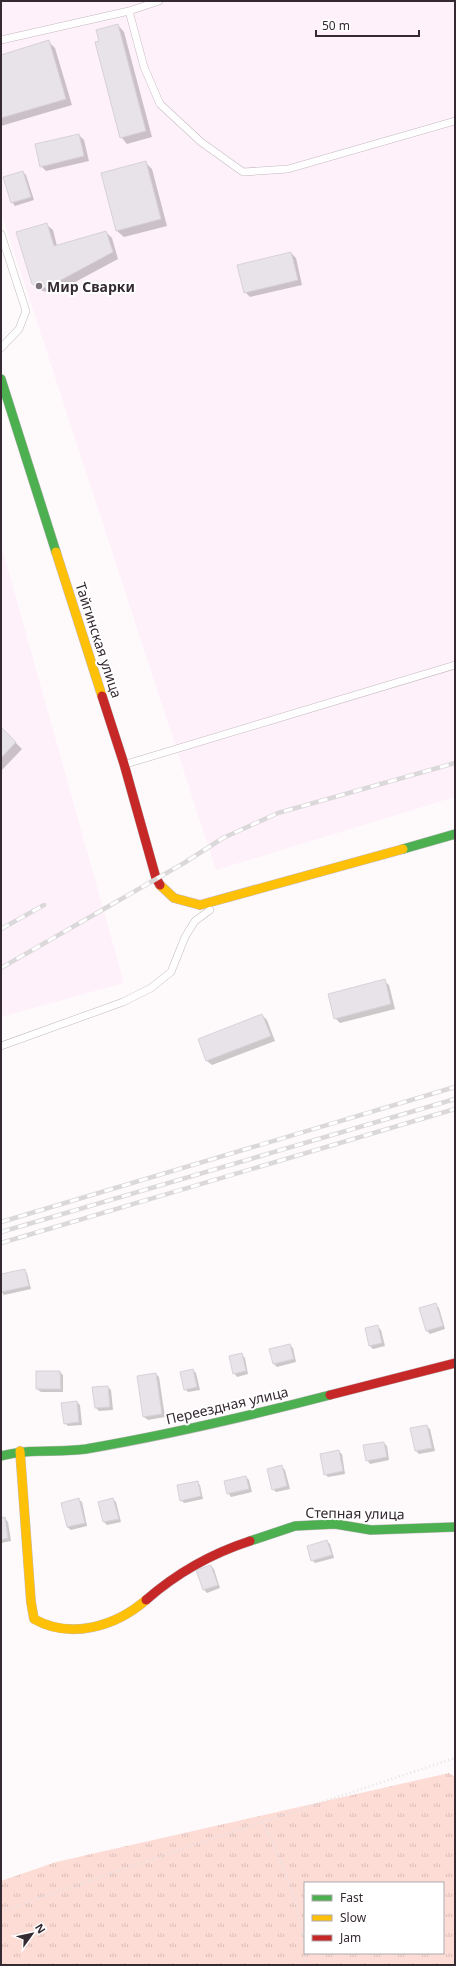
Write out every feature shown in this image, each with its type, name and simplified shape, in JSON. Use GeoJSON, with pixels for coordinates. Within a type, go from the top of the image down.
{"type":"FeatureCollection","features":[{"type":"Feature","properties":{"kind":"main road","name":"Тайгинская улица"},"geometry":{"type":"LineString","coordinates":[[1,379],[124,764],[156,878],[165,892],[180,902],[200,906],[218,902]]}},
{"type":"Feature","properties":{"kind":"main road"},"geometry":{"type":"LineString","coordinates":[[218,902],[455,834]]}},
{"type":"Feature","properties":{"kind":"main road","name":"Переездная улица"},"geometry":{"type":"LineString","coordinates":[[1,1456],[20,1451],[83,1449],[156,1436],[320,1398],[455,1363]]}},
{"type":"Feature","properties":{"kind":"main road","name":"Степная улица"},"geometry":{"type":"LineString","coordinates":[[20,1451],[30,1602],[34,1619],[46,1626],[87,1629],[109,1623],[131,1613],[169,1580],[221,1550],[295,1526],[335,1524],[371,1530],[455,1527]]}},
{"type":"Feature","properties":{"kind":"lane"},"geometry":{"type":"LineString","coordinates":[[1,40],[129,11],[159,1]]}},
{"type":"Feature","properties":{"kind":"lane"},"geometry":{"type":"LineString","coordinates":[[129,11],[144,68],[160,104],[201,142],[243,172],[288,169],[455,121]]}},
{"type":"Feature","properties":{"kind":"lane"},"geometry":{"type":"LineString","coordinates":[[1,234],[26,311],[19,329],[1,348]]}},
{"type":"Feature","properties":{"kind":"lane"},"geometry":{"type":"LineString","coordinates":[[124,764],[455,666]]}},
{"type":"Feature","properties":{"kind":"lane"},"geometry":{"type":"LineString","coordinates":[[1,1046],[123,1002],[151,988],[171,972],[185,937],[195,921],[218,902]]}},
{"type":"Feature","properties":{"kind":"path"},"geometry":{"type":"LineString","coordinates":[[1,1912],[455,1758]]}},
{"type":"Feature","properties":{"kind":"path"},"geometry":{"type":"LineString","coordinates":[[263,1822],[274,1845],[295,1899],[304,1943]]}},
{"type":"Feature","properties":{"kind":"path"},"geometry":{"type":"LineString","coordinates":[[304,1965],[306,1954]]}},
{"type":"Feature","properties":{"kind":"shaded area"},"geometry":{"type":"Polygon","coordinates":[[[1,1],[455,1],[455,797],[216,870],[1,212],[1,1]]]}},
{"type":"Feature","properties":{"kind":"shaded area"},"geometry":{"type":"Polygon","coordinates":[[[1,544],[124,983],[1,1017],[1,544]]]}},
{"type":"Feature","properties":{"kind":"green space"},"geometry":{"type":"Polygon","coordinates":[[[449,1773],[455,1777],[455,1965],[1,1965],[1,1881],[56,1862],[449,1773]]]}},
{"type":"Feature","properties":{"kind":"building"},"geometry":{"type":"Polygon","coordinates":[[[118,24],[146,131],[120,138],[95,42],[99,41],[96,30],[118,24]]]}},
{"type":"Feature","properties":{"kind":"building"},"geometry":{"type":"Polygon","coordinates":[[[49,40],[66,99],[1,118],[1,55],[49,40]]]}},
{"type":"Feature","properties":{"kind":"building"},"geometry":{"type":"Polygon","coordinates":[[[79,134],[84,156],[40,167],[35,144],[79,134]]]}},
{"type":"Feature","properties":{"kind":"building"},"geometry":{"type":"Polygon","coordinates":[[[146,161],[161,219],[116,231],[101,173],[146,161]]]}},
{"type":"Feature","properties":{"kind":"building"},"geometry":{"type":"Polygon","coordinates":[[[23,171],[31,197],[11,203],[3,177],[23,171]]]}},
{"type":"Feature","properties":{"kind":"building"},"geometry":{"type":"Polygon","coordinates":[[[47,223],[54,246],[106,231],[113,252],[46,288],[32,284],[16,232],[47,223]]]}},
{"type":"Feature","properties":{"kind":"building"},"geometry":{"type":"Polygon","coordinates":[[[291,252],[298,280],[244,293],[237,265],[291,252]]]}},
{"type":"Feature","properties":{"kind":"building"},"geometry":{"type":"Polygon","coordinates":[[[1,727],[16,742],[1,758],[1,727]]]}},
{"type":"Feature","properties":{"kind":"building"},"geometry":{"type":"Polygon","coordinates":[[[385,979],[391,1004],[334,1019],[328,994],[385,979]]]}},
{"type":"Feature","properties":{"kind":"building"},"geometry":{"type":"Polygon","coordinates":[[[262,1014],[271,1036],[206,1061],[198,1039],[262,1014]]]}},
{"type":"Feature","properties":{"kind":"building"},"geometry":{"type":"Polygon","coordinates":[[[25,1269],[29,1286],[1,1292],[1,1274],[25,1269]]]}},
{"type":"Feature","properties":{"kind":"building"},"geometry":{"type":"Polygon","coordinates":[[[436,1303],[443,1326],[426,1331],[419,1308],[436,1303]]]}},
{"type":"Feature","properties":{"kind":"building"},"geometry":{"type":"Polygon","coordinates":[[[378,1325],[382,1343],[369,1346],[365,1328],[378,1325]]]}},
{"type":"Feature","properties":{"kind":"building"},"geometry":{"type":"Polygon","coordinates":[[[290,1344],[294,1359],[273,1364],[269,1349],[290,1344]]]}},
{"type":"Feature","properties":{"kind":"building"},"geometry":{"type":"Polygon","coordinates":[[[242,1353],[246,1371],[233,1374],[229,1356],[242,1353]]]}},
{"type":"Feature","properties":{"kind":"building"},"geometry":{"type":"Polygon","coordinates":[[[193,1369],[197,1387],[184,1390],[180,1372],[193,1369]]]}},
{"type":"Feature","properties":{"kind":"building"},"geometry":{"type":"Polygon","coordinates":[[[36,1371],[60,1371],[61,1389],[36,1389],[36,1371]]]}},
{"type":"Feature","properties":{"kind":"building"},"geometry":{"type":"Polygon","coordinates":[[[156,1373],[162,1414],[143,1417],[137,1376],[156,1373]]]}},
{"type":"Feature","properties":{"kind":"building"},"geometry":{"type":"Polygon","coordinates":[[[108,1386],[110,1407],[95,1408],[92,1387],[108,1386]]]}},
{"type":"Feature","properties":{"kind":"building"},"geometry":{"type":"Polygon","coordinates":[[[77,1401],[79,1422],[64,1424],[61,1403],[77,1401]]]}},
{"type":"Feature","properties":{"kind":"building"},"geometry":{"type":"Polygon","coordinates":[[[427,1425],[432,1448],[415,1451],[410,1428],[427,1425]]]}},
{"type":"Feature","properties":{"kind":"building"},"geometry":{"type":"Polygon","coordinates":[[[384,1442],[387,1457],[366,1461],[363,1445],[384,1442]]]}},
{"type":"Feature","properties":{"kind":"building"},"geometry":{"type":"Polygon","coordinates":[[[339,1450],[343,1471],[324,1475],[320,1454],[339,1450]]]}},
{"type":"Feature","properties":{"kind":"building"},"geometry":{"type":"Polygon","coordinates":[[[282,1465],[287,1486],[272,1490],[267,1469],[282,1465]]]}},
{"type":"Feature","properties":{"kind":"building"},"geometry":{"type":"Polygon","coordinates":[[[246,1476],[249,1489],[227,1494],[224,1481],[246,1476]]]}},
{"type":"Feature","properties":{"kind":"building"},"geometry":{"type":"Polygon","coordinates":[[[198,1481],[201,1496],[180,1501],[177,1485],[198,1481]]]}},
{"type":"Feature","properties":{"kind":"building"},"geometry":{"type":"Polygon","coordinates":[[[79,1498],[85,1523],[67,1527],[61,1503],[79,1498]]]}},
{"type":"Feature","properties":{"kind":"building"},"geometry":{"type":"Polygon","coordinates":[[[113,1498],[119,1519],[103,1522],[98,1502],[113,1498]]]}},
{"type":"Feature","properties":{"kind":"building"},"geometry":{"type":"Polygon","coordinates":[[[5,1517],[8,1538],[1,1540],[1,1518],[5,1517]]]}},
{"type":"Feature","properties":{"kind":"building"},"geometry":{"type":"Polygon","coordinates":[[[327,1540],[332,1555],[311,1561],[307,1546],[327,1540]]]}},
{"type":"Feature","properties":{"kind":"building"},"geometry":{"type":"Polygon","coordinates":[[[211,1565],[218,1585],[203,1590],[196,1570],[211,1565]]]}},
{"type":"Feature","properties":{"kind":"railway"},"geometry":{"type":"LineString","coordinates":[[1,968],[184,863],[223,838],[278,813],[455,763]]}},
{"type":"Feature","properties":{"kind":"railway"},"geometry":{"type":"LineString","coordinates":[[1,929],[44,905]]}},
{"type":"Feature","properties":{"kind":"railway"},"geometry":{"type":"LineString","coordinates":[[1,1222],[455,1087]]}},
{"type":"Feature","properties":{"kind":"railway"},"geometry":{"type":"LineString","coordinates":[[1,1232],[455,1099]]}},
{"type":"Feature","properties":{"kind":"railway"},"geometry":{"type":"LineString","coordinates":[[1,1243],[455,1109]]}},
{"type":"Feature","properties":{"kind":"traffic: fast"},"geometry":{"type":"LineString","coordinates":[[1,379],[56,552]]}},
{"type":"Feature","properties":{"kind":"traffic: fast"},"geometry":{"type":"LineString","coordinates":[[403,849],[455,834]]}},
{"type":"Feature","properties":{"kind":"traffic: fast"},"geometry":{"type":"LineString","coordinates":[[1,1456],[33,1451],[65,1451],[86,1449],[117,1444],[208,1425],[330,1395]]}},
{"type":"Feature","properties":{"kind":"traffic: fast"},"geometry":{"type":"LineString","coordinates":[[250,1541],[295,1526],[335,1524],[371,1530],[455,1527]]}},
{"type":"Feature","properties":{"kind":"traffic: slow"},"geometry":{"type":"LineString","coordinates":[[56,552],[102,696]]}},
{"type":"Feature","properties":{"kind":"traffic: slow"},"geometry":{"type":"LineString","coordinates":[[160,885],[174,898],[200,905],[403,849]]}},
{"type":"Feature","properties":{"kind":"traffic: slow"},"geometry":{"type":"LineString","coordinates":[[20,1451],[31,1602],[34,1619],[63,1629],[93,1627],[121,1617],[146,1600]]}},
{"type":"Feature","properties":{"kind":"traffic: jam"},"geometry":{"type":"LineString","coordinates":[[102,696],[124,764],[156,878],[160,885]]}},
{"type":"Feature","properties":{"kind":"traffic: jam"},"geometry":{"type":"LineString","coordinates":[[330,1395],[455,1363]]}},
{"type":"Feature","properties":{"kind":"traffic: jam"},"geometry":{"type":"LineString","coordinates":[[146,1600],[182,1572],[221,1552],[250,1541]]}},
{"type":"Feature","properties":{"kind":"place","name":"Мир Сварки"},"geometry":{"type":"Point","coordinates":[39,286]}}]}
